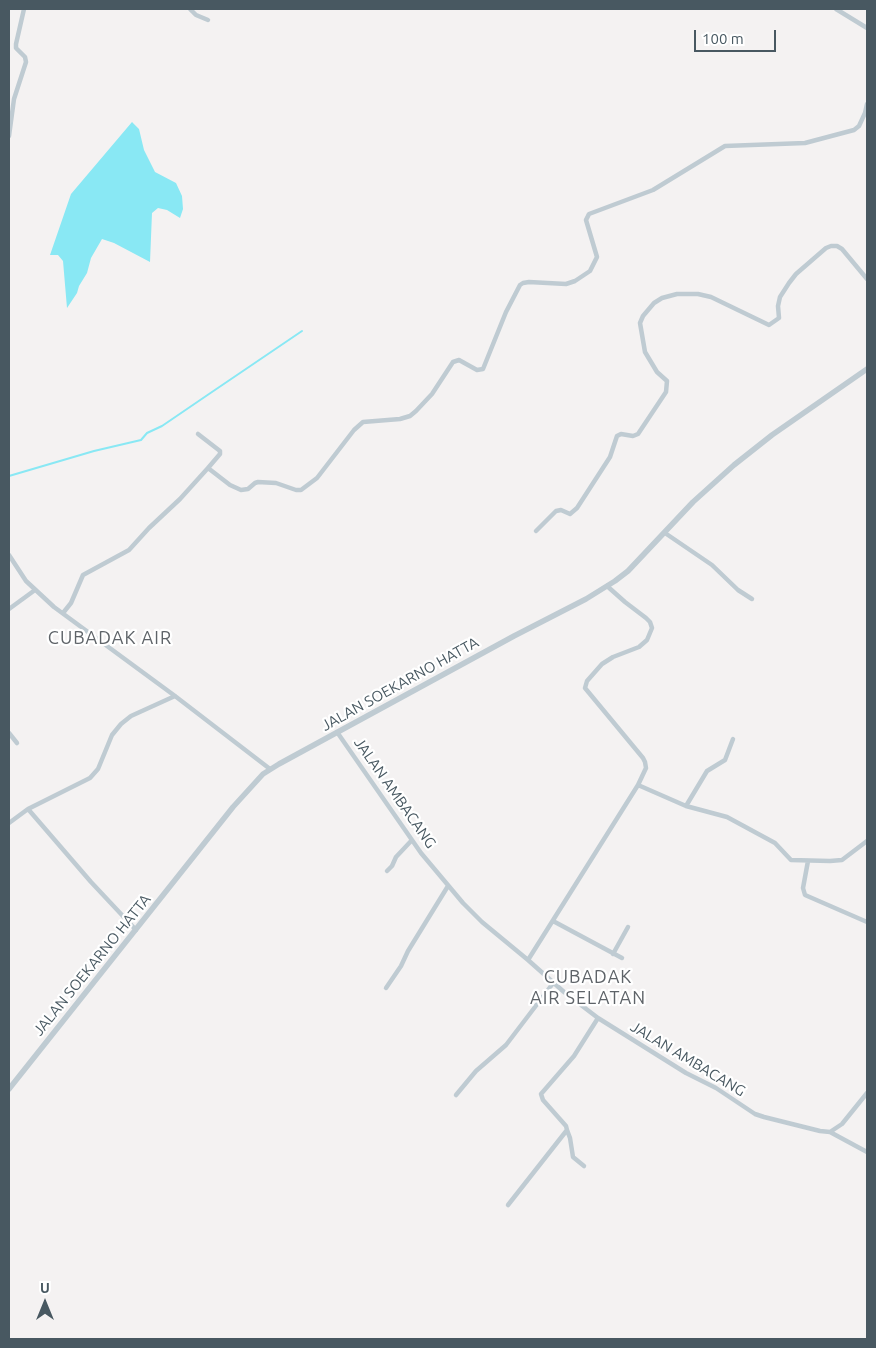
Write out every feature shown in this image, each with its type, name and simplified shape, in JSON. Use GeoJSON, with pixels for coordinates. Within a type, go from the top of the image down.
{"type":"FeatureCollection","features":[{"type":"Feature","properties":{"kind":"street"},"geometry":{"type":"LineString","coordinates":[[9,136],[14,99],[26,62],[25,58],[16,48],[24,9]]}},
{"type":"Feature","properties":{"kind":"street"},"geometry":{"type":"LineString","coordinates":[[190,9],[196,15],[208,20]]}},
{"type":"Feature","properties":{"kind":"street"},"geometry":{"type":"LineString","coordinates":[[836,9],[867,28]]}},
{"type":"Feature","properties":{"kind":"street"},"geometry":{"type":"LineString","coordinates":[[208,468],[230,485],[241,490],[248,489],[258,482],[276,483],[301,490],[317,478],[354,430],[363,422],[400,419],[410,416],[416,411],[432,394],[453,362],[459,360],[477,370],[483,369],[506,312],[523,282],[566,284],[576,281],[590,271],[597,257],[586,220],[589,214],[653,190],[724,146],[805,143],[854,130],[859,126],[867,104]]}},
{"type":"Feature","properties":{"kind":"street"},"geometry":{"type":"LineString","coordinates":[[536,531],[556,511],[561,510],[570,514],[577,508],[610,457],[617,436],[621,434],[633,436],[638,434],[666,392],[667,381],[657,372],[645,352],[640,323],[643,316],[654,304],[662,298],[677,294],[712,296],[769,325],[779,318],[778,306],[780,297],[789,283],[803,268],[826,248],[831,246],[837,246],[842,249],[867,279]]}},
{"type":"Feature","properties":{"kind":"street","name":"JALAN SOEKARNO HATTA"},"geometry":{"type":"LineString","coordinates":[[9,1089],[233,807],[258,779],[270,769],[607,586],[628,570],[693,502],[734,465],[772,435],[867,369]]}},
{"type":"Feature","properties":{"kind":"street"},"geometry":{"type":"LineString","coordinates":[[63,613],[71,602],[81,578],[129,550],[180,499],[220,454],[220,450],[198,434]]}},
{"type":"Feature","properties":{"kind":"street"},"geometry":{"type":"LineString","coordinates":[[665,533],[712,564],[738,590],[752,599]]}},
{"type":"Feature","properties":{"kind":"street"},"geometry":{"type":"LineString","coordinates":[[9,555],[18,570],[35,590],[63,613],[270,769]]}},
{"type":"Feature","properties":{"kind":"street"},"geometry":{"type":"LineString","coordinates":[[528,960],[638,785],[646,768],[646,762],[609,716],[588,694],[585,684],[606,661],[639,647],[647,640],[652,628],[646,618],[607,586]]}},
{"type":"Feature","properties":{"kind":"street"},"geometry":{"type":"LineString","coordinates":[[9,608],[35,590]]}},
{"type":"Feature","properties":{"kind":"street"},"geometry":{"type":"LineString","coordinates":[[9,823],[28,809],[90,778],[98,769],[112,735],[121,724],[131,716],[175,696]]}},
{"type":"Feature","properties":{"kind":"street","name":"JALAN AMBACANG"},"geometry":{"type":"LineString","coordinates":[[338,732],[412,840],[448,886],[482,922],[564,992],[598,1018],[686,1073],[724,1092],[755,1114],[800,1127],[830,1132],[867,1152]]}},
{"type":"Feature","properties":{"kind":"street"},"geometry":{"type":"LineString","coordinates":[[9,733],[17,743]]}},
{"type":"Feature","properties":{"kind":"street"},"geometry":{"type":"LineString","coordinates":[[686,806],[707,771],[725,760],[734,739]]}},
{"type":"Feature","properties":{"kind":"street"},"geometry":{"type":"LineString","coordinates":[[638,785],[686,806],[727,817],[775,842],[790,860],[842,860],[867,841]]}},
{"type":"Feature","properties":{"kind":"street"},"geometry":{"type":"LineString","coordinates":[[28,809],[91,882],[136,930]]}},
{"type":"Feature","properties":{"kind":"street"},"geometry":{"type":"LineString","coordinates":[[386,871],[412,840]]}},
{"type":"Feature","properties":{"kind":"street"},"geometry":{"type":"LineString","coordinates":[[808,861],[803,888],[805,895],[867,922]]}},
{"type":"Feature","properties":{"kind":"street"},"geometry":{"type":"LineString","coordinates":[[386,988],[448,886]]}},
{"type":"Feature","properties":{"kind":"street"},"geometry":{"type":"LineString","coordinates":[[553,921],[622,958]]}},
{"type":"Feature","properties":{"kind":"street"},"geometry":{"type":"LineString","coordinates":[[613,954],[628,927]]}},
{"type":"Feature","properties":{"kind":"street"},"geometry":{"type":"LineString","coordinates":[[456,1095],[476,1072],[503,1049],[554,982]]}},
{"type":"Feature","properties":{"kind":"street"},"geometry":{"type":"LineString","coordinates":[[584,1166],[573,1157],[566,1126],[543,1100],[541,1094],[574,1056],[598,1018]]}},
{"type":"Feature","properties":{"kind":"street"},"geometry":{"type":"LineString","coordinates":[[830,1132],[842,1124],[867,1093]]}},
{"type":"Feature","properties":{"kind":"street"},"geometry":{"type":"LineString","coordinates":[[508,1205],[567,1130]]}},
{"type":"Feature","properties":{"kind":"water"},"geometry":{"type":"Polygon","coordinates":[[[132,122],[139,129],[144,150],[155,172],[176,183],[182,196],[183,209],[180,218],[167,210],[158,208],[152,213],[150,262],[114,243],[102,239],[91,258],[87,273],[77,293],[67,308],[63,261],[58,255],[50,255],[71,194],[132,122]]]}},
{"type":"Feature","properties":{"kind":"waterway"},"geometry":{"type":"LineString","coordinates":[[9,476],[94,451],[141,440],[147,433],[162,426],[302,331]]}},
{"type":"Feature","properties":{"kind":"district","name":"CUBADAK AIR"},"geometry":{"type":"Point","coordinates":[110,638]}},
{"type":"Feature","properties":{"kind":"district","name":"CUBADAK AIR SELATAN"},"geometry":{"type":"Point","coordinates":[588,988]}}]}
